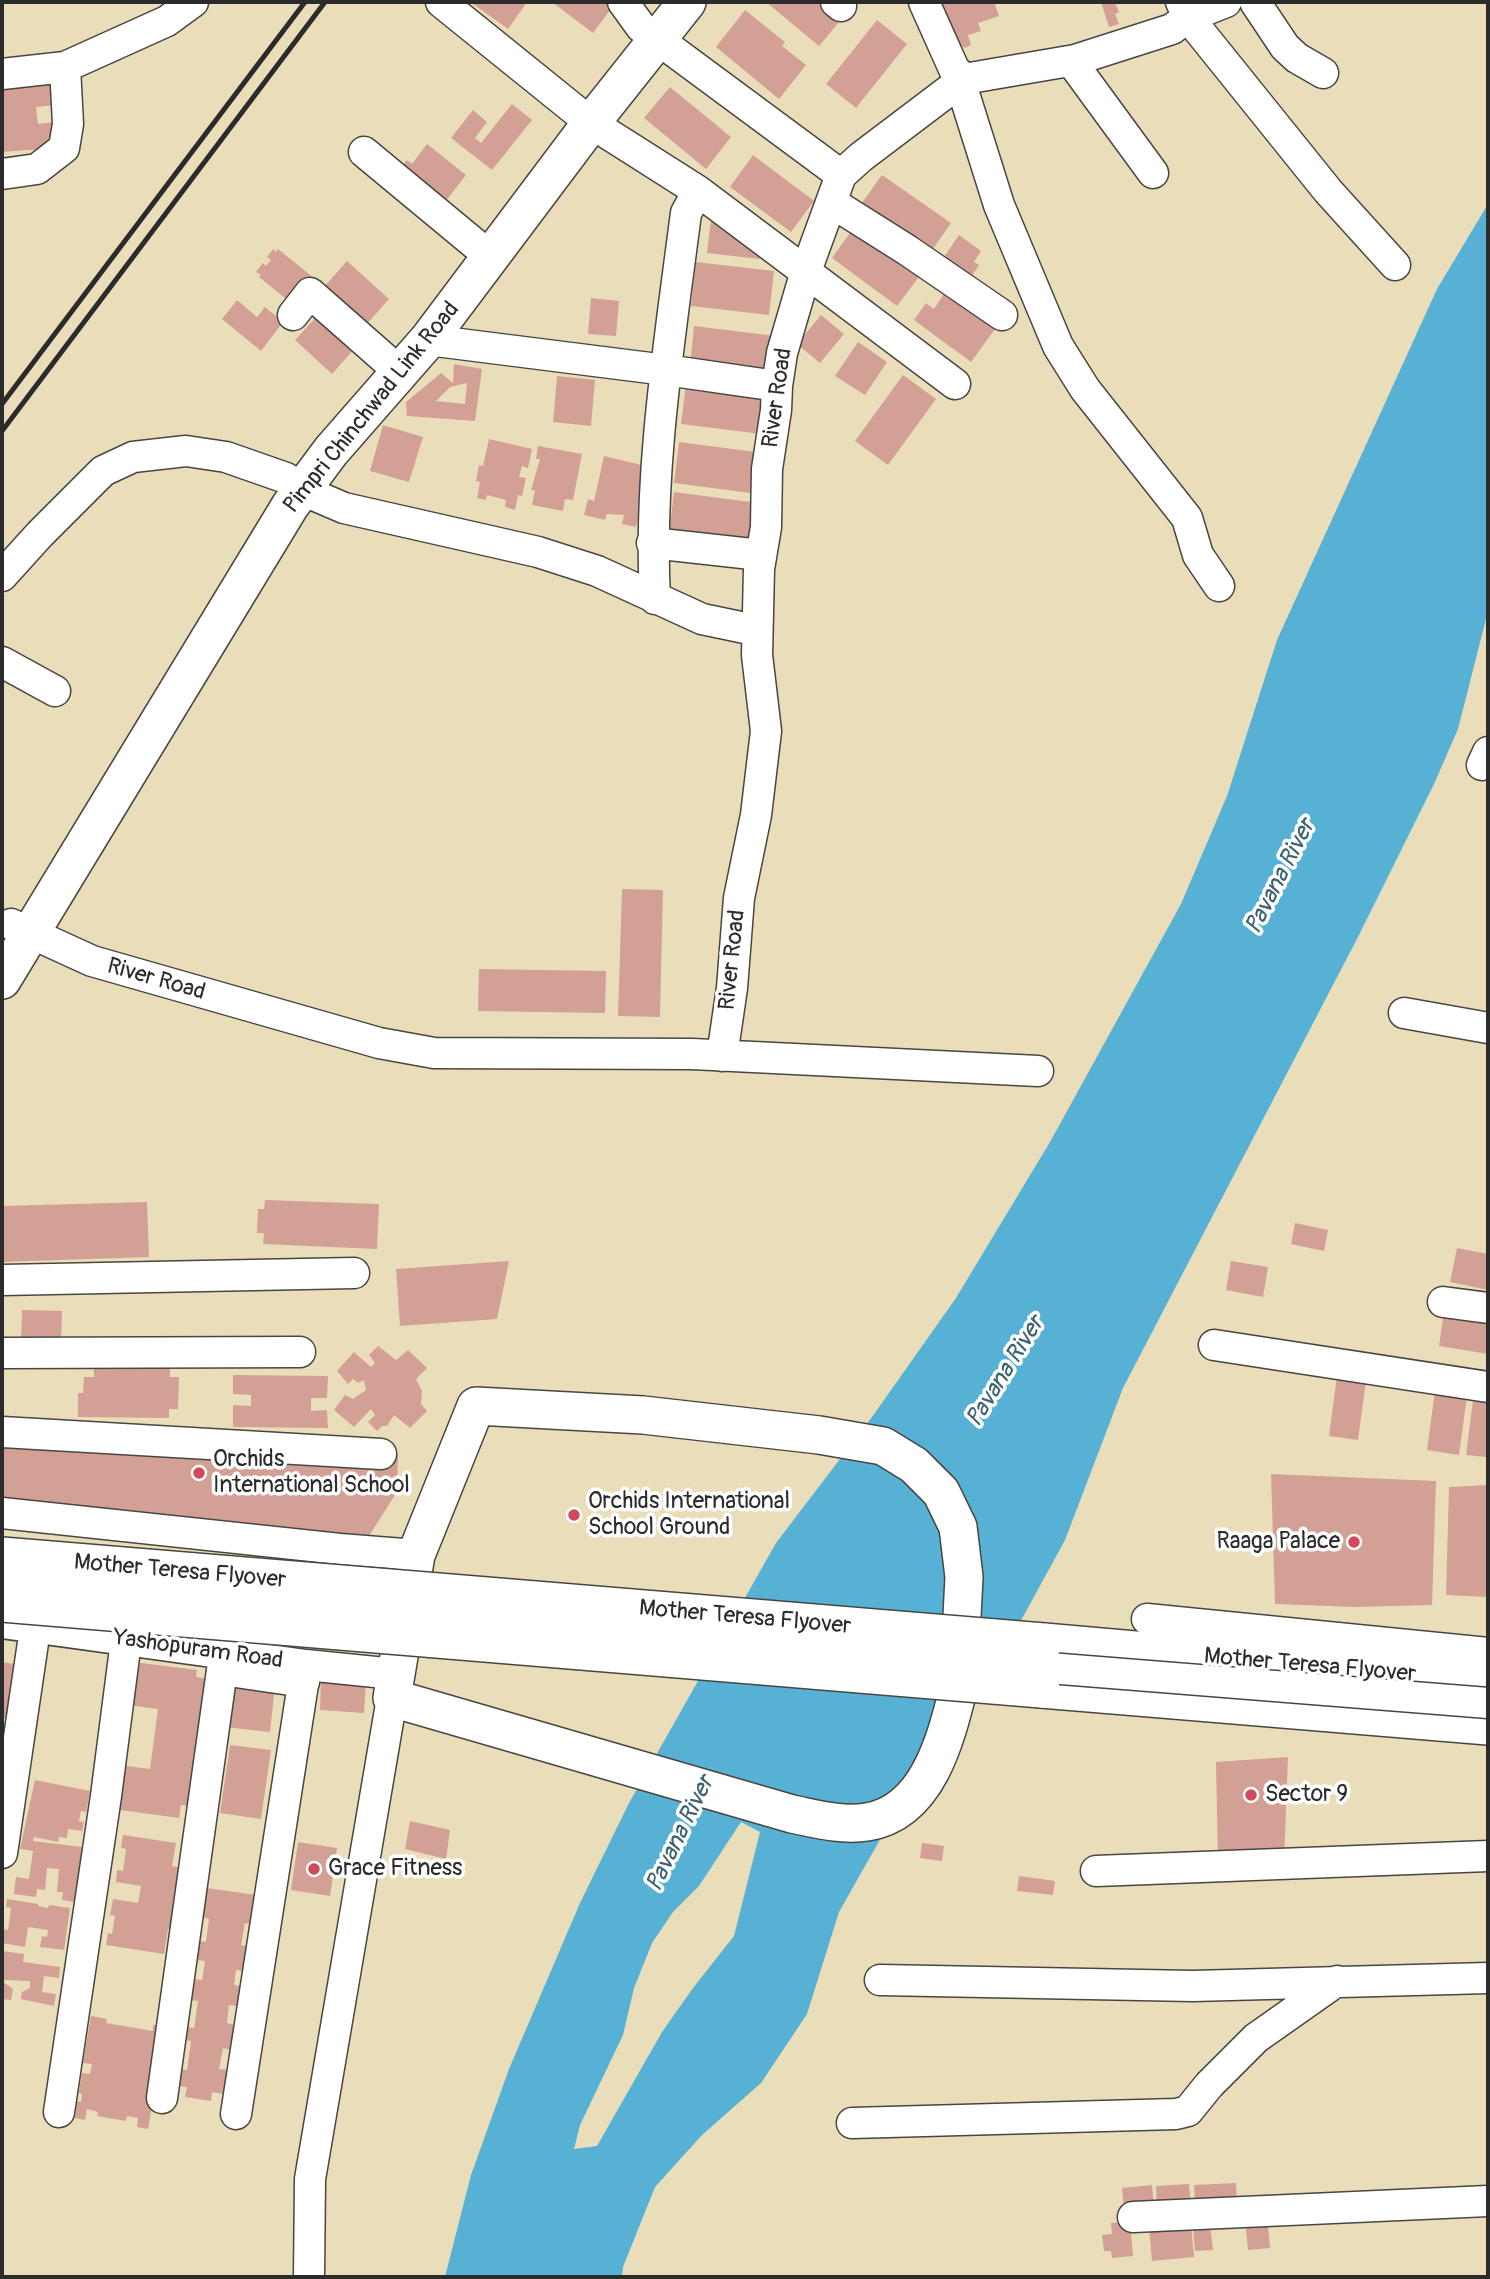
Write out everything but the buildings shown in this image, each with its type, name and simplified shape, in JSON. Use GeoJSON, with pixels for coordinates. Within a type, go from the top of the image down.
{"type":"FeatureCollection","features":[{"type":"Feature","properties":{"kind":"main road","name":"Pimpri Chinchwad Link Road"},"geometry":{"type":"LineString","coordinates":[[294,484],[331,452],[431,324],[583,117],[646,17],[687,2]]}},
{"type":"Feature","properties":{"kind":"main road","name":"Pimpri Chinchwad Link Road"},"geometry":{"type":"LineString","coordinates":[[2,980],[14,933],[294,484],[314,439],[385,359],[431,324],[475,244],[583,117]]}},
{"type":"Feature","properties":{"kind":"main road"},"geometry":{"type":"LineString","coordinates":[[960,1682],[947,1734],[920,1789],[900,1808],[869,1822],[838,1824],[792,1814],[512,1733],[393,1686],[416,1555],[475,1406],[643,1415],[819,1435],[883,1446],[914,1465],[941,1492],[958,1527],[964,1577],[961,1636]]}},
{"type":"Feature","properties":{"kind":"main road","name":"Mother Teresa Flyover"},"geometry":{"type":"LineString","coordinates":[[2,1556],[1488,1681]]}},
{"type":"Feature","properties":{"kind":"main road","name":"Mother Teresa Flyover"},"geometry":{"type":"LineString","coordinates":[[2,1603],[1488,1726]]}},
{"type":"Feature","properties":{"kind":"street"},"geometry":{"type":"LineString","coordinates":[[2,74],[65,67],[168,11],[193,2]]}},
{"type":"Feature","properties":{"kind":"street"},"geometry":{"type":"LineString","coordinates":[[441,2],[583,117],[698,191],[955,384]]}},
{"type":"Feature","properties":{"kind":"street"},"geometry":{"type":"LineString","coordinates":[[924,2],[954,69],[962,80],[999,205],[1058,346],[1085,389],[1187,518],[1198,555],[1219,586]]}},
{"type":"Feature","properties":{"kind":"street","name":"River Road"},"geometry":{"type":"LineString","coordinates":[[722,1056],[732,988],[739,898],[756,815],[766,732],[757,655],[757,628],[761,555],[766,527],[767,470],[777,386],[782,353],[806,271],[836,189],[861,157],[962,80],[1071,61],[1172,29],[1184,10],[1226,2]]}},
{"type":"Feature","properties":{"kind":"street"},"geometry":{"type":"LineString","coordinates":[[1255,2],[1285,47],[1297,58],[1323,73]]}},
{"type":"Feature","properties":{"kind":"street"},"geometry":{"type":"LineString","coordinates":[[1184,10],[1328,191],[1395,265]]}},
{"type":"Feature","properties":{"kind":"street"},"geometry":{"type":"LineString","coordinates":[[646,17],[907,250],[1002,315]]}},
{"type":"Feature","properties":{"kind":"street"},"geometry":{"type":"LineString","coordinates":[[1071,61],[1153,173]]}},
{"type":"Feature","properties":{"kind":"street"},"geometry":{"type":"LineString","coordinates":[[2,174],[37,169],[64,148],[68,124],[65,67]]}},
{"type":"Feature","properties":{"kind":"street"},"geometry":{"type":"LineString","coordinates":[[364,152],[475,244]]}},
{"type":"Feature","properties":{"kind":"street"},"geometry":{"type":"LineString","coordinates":[[655,599],[652,543],[666,370],[686,213],[698,191]]}},
{"type":"Feature","properties":{"kind":"street"},"geometry":{"type":"LineString","coordinates":[[293,315],[310,293],[385,359]]}},
{"type":"Feature","properties":{"kind":"street"},"geometry":{"type":"LineString","coordinates":[[431,324],[666,370],[777,386]]}},
{"type":"Feature","properties":{"kind":"street"},"geometry":{"type":"LineString","coordinates":[[6,571],[103,471],[133,457],[186,451],[226,457],[294,484],[344,508],[538,552],[597,571],[702,619],[757,628]]}},
{"type":"Feature","properties":{"kind":"street"},"geometry":{"type":"LineString","coordinates":[[652,543],[761,555]]}},
{"type":"Feature","properties":{"kind":"street"},"geometry":{"type":"LineString","coordinates":[[2,662],[55,691]]}},
{"type":"Feature","properties":{"kind":"street","name":"River Road"},"geometry":{"type":"LineString","coordinates":[[14,933],[92,961],[379,1043],[434,1053],[722,1056],[1038,1071]]}},
{"type":"Feature","properties":{"kind":"street"},"geometry":{"type":"LineString","coordinates":[[1404,1013],[1488,1028]]}},
{"type":"Feature","properties":{"kind":"street"},"geometry":{"type":"LineString","coordinates":[[2,1280],[354,1273]]}},
{"type":"Feature","properties":{"kind":"street"},"geometry":{"type":"LineString","coordinates":[[1444,1302],[1488,1308]]}},
{"type":"Feature","properties":{"kind":"street"},"geometry":{"type":"LineString","coordinates":[[1214,1345],[1488,1387]]}},
{"type":"Feature","properties":{"kind":"street"},"geometry":{"type":"LineString","coordinates":[[2,1353],[300,1352]]}},
{"type":"Feature","properties":{"kind":"street"},"geometry":{"type":"LineString","coordinates":[[2,1432],[381,1454]]}},
{"type":"Feature","properties":{"kind":"street"},"geometry":{"type":"LineString","coordinates":[[2,1513],[416,1555]]}},
{"type":"Feature","properties":{"kind":"street"},"geometry":{"type":"LineString","coordinates":[[2,1578],[117,1596],[371,1611],[692,1636],[886,1655],[1488,1703]]}},
{"type":"Feature","properties":{"kind":"street"},"geometry":{"type":"LineString","coordinates":[[1147,1619],[1488,1653]]}},
{"type":"Feature","properties":{"kind":"street","name":"Yashopuram Road"},"geometry":{"type":"LineString","coordinates":[[2,1623],[393,1686]]}},
{"type":"Feature","properties":{"kind":"street"},"geometry":{"type":"LineString","coordinates":[[2,1853],[35,1629]]}},
{"type":"Feature","properties":{"kind":"street"},"geometry":{"type":"LineString","coordinates":[[59,2112],[126,1641]]}},
{"type":"Feature","properties":{"kind":"street"},"geometry":{"type":"LineString","coordinates":[[162,2098],[222,1670],[305,1673],[236,2115]]}},
{"type":"Feature","properties":{"kind":"street"},"geometry":{"type":"LineString","coordinates":[[309,2277],[310,2179],[393,1686]]}},
{"type":"Feature","properties":{"kind":"street"},"geometry":{"type":"LineString","coordinates":[[1096,1871],[1488,1856]]}},
{"type":"Feature","properties":{"kind":"street"},"geometry":{"type":"LineString","coordinates":[[880,1980],[1193,1986],[1488,1978]]}},
{"type":"Feature","properties":{"kind":"street"},"geometry":{"type":"LineString","coordinates":[[852,2123],[1175,2114],[1188,2111],[1209,2085],[1256,2038],[1337,1981]]}},
{"type":"Feature","properties":{"kind":"street"},"geometry":{"type":"LineString","coordinates":[[1133,2217],[1488,2201]]}},
{"type":"Feature","properties":{"kind":"water","name":"Pavana River"},"geometry":{"type":"Polygon","coordinates":[[[1488,204],[1488,611],[1458,729],[1434,784],[1359,935],[1123,1388],[1065,1540],[988,1681],[890,1822],[839,1912],[807,2014],[761,2083],[702,2135],[655,2187],[623,2267],[622,2277],[445,2277],[471,2175],[509,2069],[580,1903],[629,1803],[776,1543],[872,1417],[956,1298],[1050,1142],[1181,904],[1227,796],[1277,640],[1437,289],[1488,204]],[[741,1822],[699,1886],[673,1912],[652,1943],[634,1988],[623,2035],[580,2125],[574,2149],[597,2146],[662,2032],[734,1936],[760,1832],[741,1822]]]}},
{"type":"Feature","properties":{"kind":"railway"},"geometry":{"type":"LineString","coordinates":[[2,404],[305,2]]}},
{"type":"Feature","properties":{"kind":"railway"},"geometry":{"type":"LineString","coordinates":[[2,431],[325,2]]}},
{"type":"Feature","properties":{"kind":"place","name":"Orchids International School"},"geometry":{"type":"Point","coordinates":[199,1473]}},
{"type":"Feature","properties":{"kind":"place","name":"Orchids International School Ground"},"geometry":{"type":"Point","coordinates":[574,1515]}},
{"type":"Feature","properties":{"kind":"place","name":"Raaga Palace"},"geometry":{"type":"Point","coordinates":[1354,1542]}},
{"type":"Feature","properties":{"kind":"place","name":"Sector 9"},"geometry":{"type":"Point","coordinates":[1251,1795]}},
{"type":"Feature","properties":{"kind":"place","name":"Grace Fitness"},"geometry":{"type":"Point","coordinates":[314,1869]}}]}
